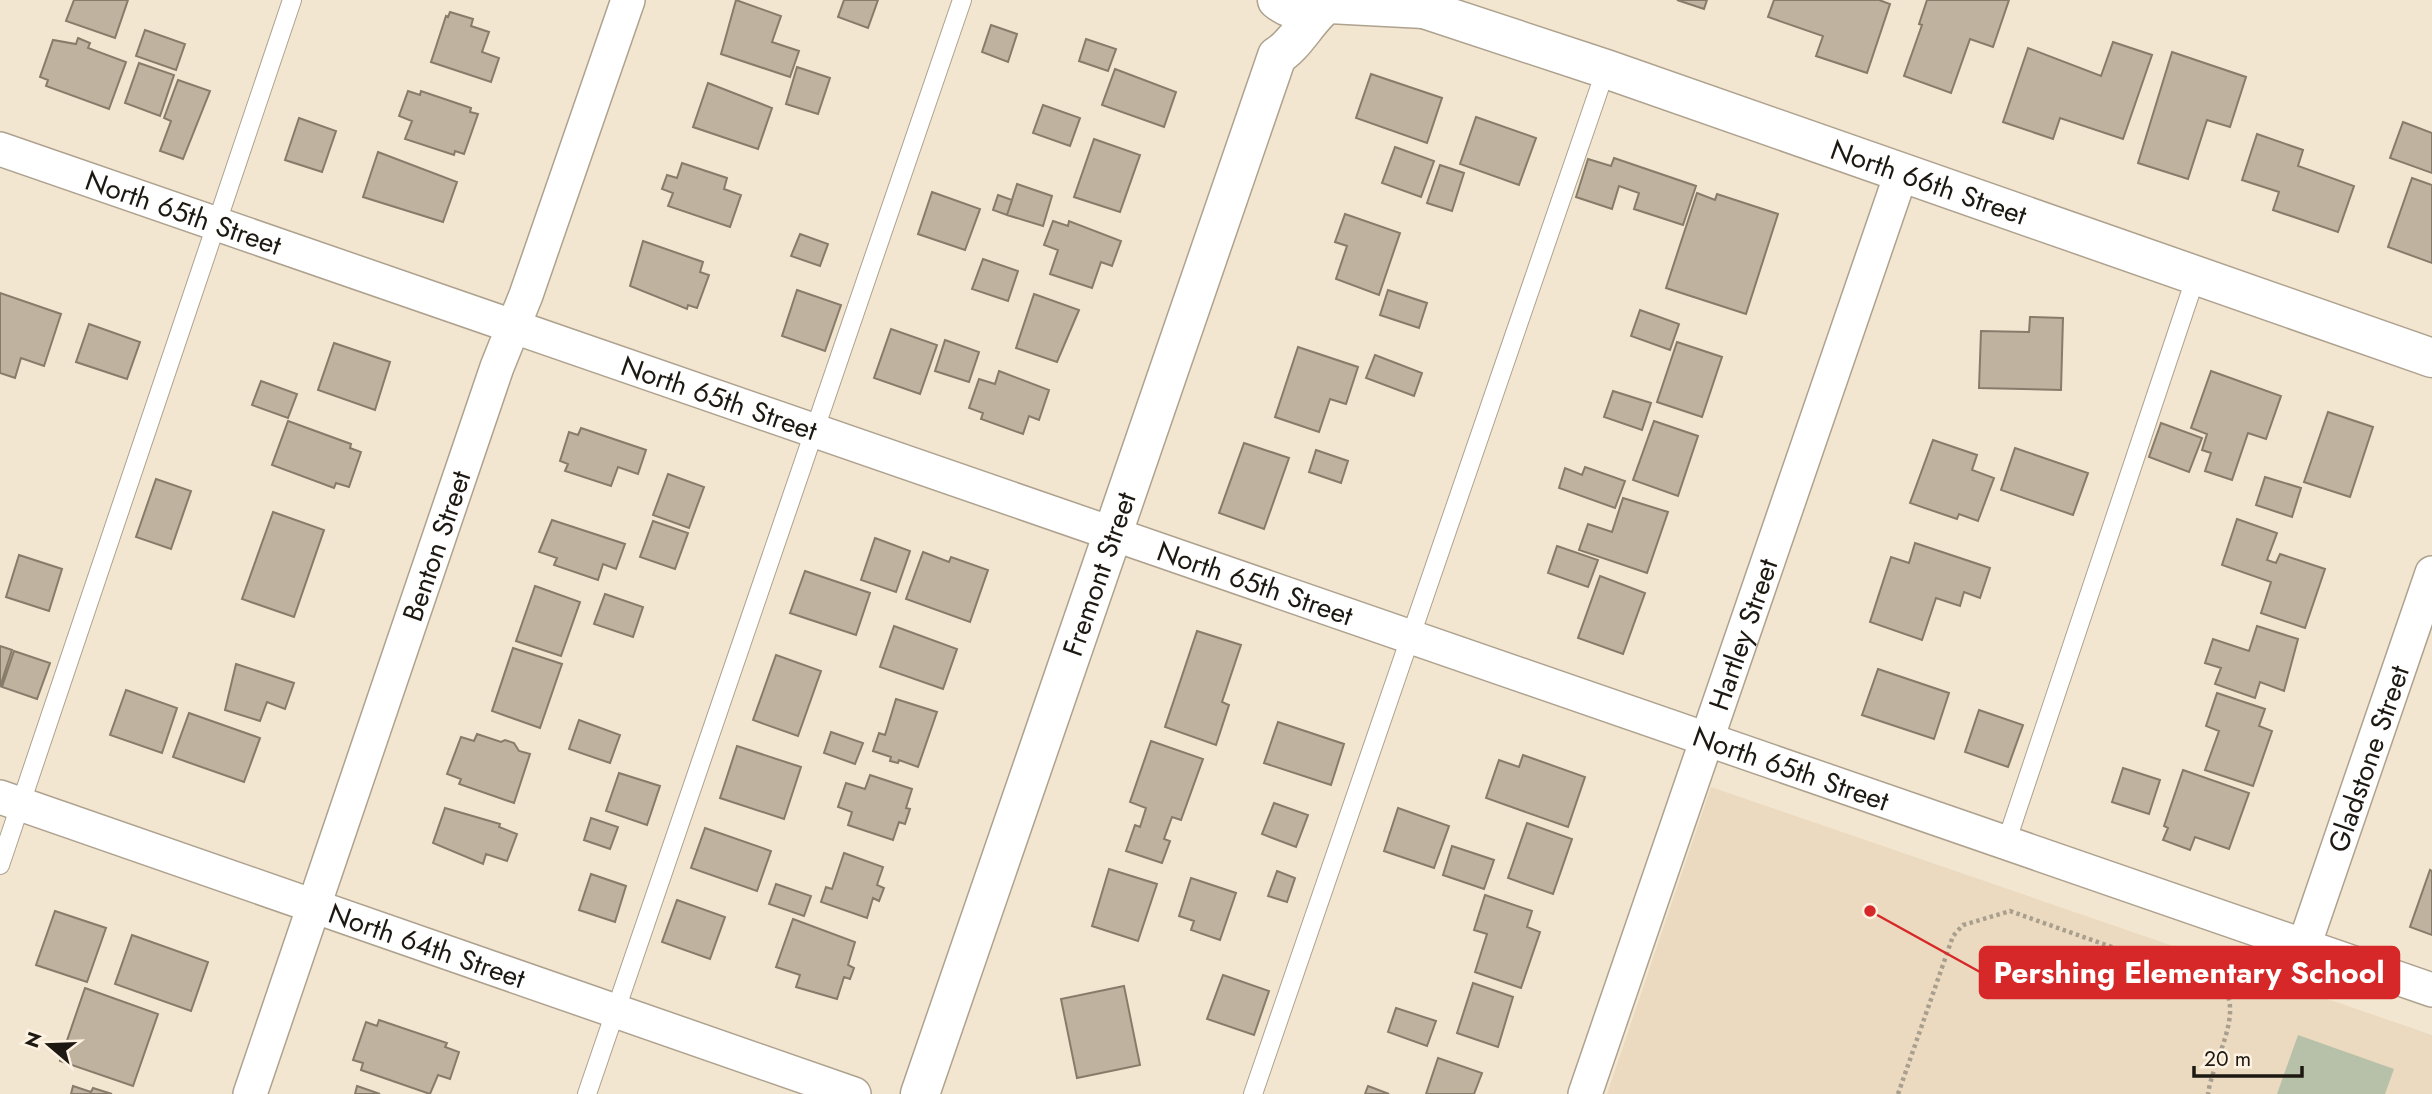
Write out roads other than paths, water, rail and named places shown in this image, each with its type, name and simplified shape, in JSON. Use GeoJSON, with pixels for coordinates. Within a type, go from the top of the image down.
{"type":"FeatureCollection","features":[{"type":"Feature","properties":{"kind":"street","name":"Benton Street"},"geometry":{"type":"LineString","coordinates":[[250,1094],[512,327],[526,295],[628,0]]}},
{"type":"Feature","properties":{"kind":"street","name":"North 66th Street"},"geometry":{"type":"LineString","coordinates":[[1275,0],[1301,11],[1328,4],[1417,5],[2432,358]]}},
{"type":"Feature","properties":{"kind":"street","name":"Fremont Street"},"geometry":{"type":"LineString","coordinates":[[1275,0],[1270,41],[1277,56]]}},
{"type":"Feature","properties":{"kind":"street","name":"Fremont Street"},"geometry":{"type":"LineString","coordinates":[[920,1094],[1277,56],[1290,49],[1303,26],[1328,4]]}},
{"type":"Feature","properties":{"kind":"street","name":"North 65th Street"},"geometry":{"type":"LineString","coordinates":[[0,149],[2432,990]]}},
{"type":"Feature","properties":{"kind":"street","name":"Hartley Street"},"geometry":{"type":"LineString","coordinates":[[1585,1094],[1901,174]]}},
{"type":"Feature","properties":{"kind":"street","name":"Gladstone Street"},"geometry":{"type":"LineString","coordinates":[[2304,946],[2432,573]]}},
{"type":"Feature","properties":{"kind":"street","name":"North 64th Street"},"geometry":{"type":"LineString","coordinates":[[10,801],[854,1094]]}},
{"type":"Feature","properties":{"kind":"lane"},"geometry":{"type":"LineString","coordinates":[[0,864],[10,801],[292,0]]}},
{"type":"Feature","properties":{"kind":"lane"},"geometry":{"type":"LineString","coordinates":[[586,1094],[962,0]]}},
{"type":"Feature","properties":{"kind":"lane"},"geometry":{"type":"LineString","coordinates":[[1253,1094],[1590,108],[1606,69]]}},
{"type":"Feature","properties":{"kind":"lane"},"geometry":{"type":"LineString","coordinates":[[2006,843],[2196,276]]}},
{"type":"Feature","properties":{"kind":"place","name":"Pershing Elementary School"},"geometry":{"type":"Point","coordinates":[1870,911]}}]}
